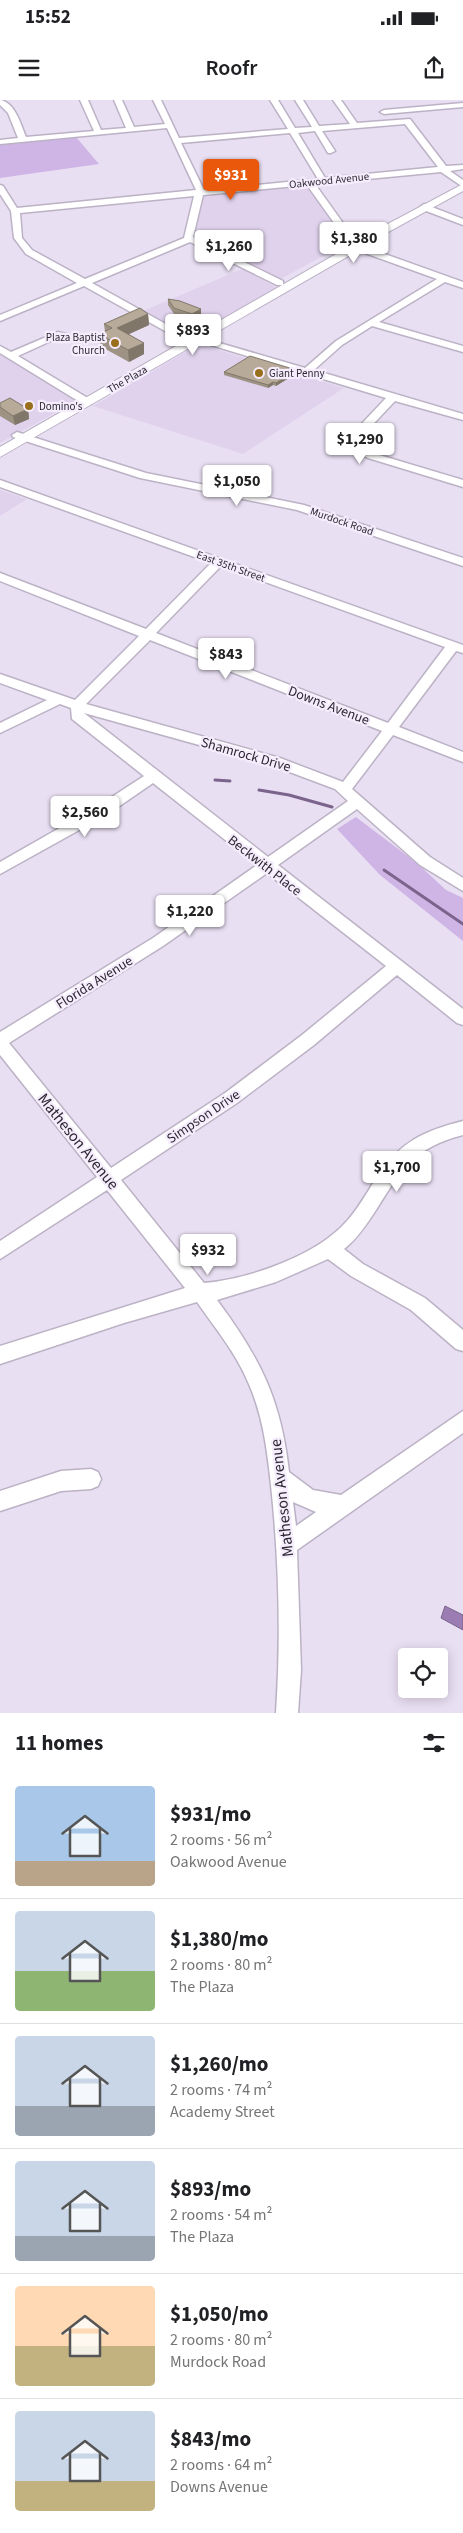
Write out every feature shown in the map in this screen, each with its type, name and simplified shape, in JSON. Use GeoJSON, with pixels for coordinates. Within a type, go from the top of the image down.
{"type":"FeatureCollection","features":[{"type":"Feature","properties":{"kind":"main road","name":"The Plaza"},"geometry":{"type":"LineString","coordinates":[[191,339],[280,283],[345,246],[356,244],[463,185]]}},
{"type":"Feature","properties":{"kind":"main road","name":"The Plaza"},"geometry":{"type":"LineString","coordinates":[[0,452],[21,437],[84,400],[352,250],[356,244]]}},
{"type":"Feature","properties":{"kind":"main road","name":"The Plaza"},"geometry":{"type":"LineString","coordinates":[[0,445],[21,437]]}},
{"type":"Feature","properties":{"kind":"street"},"geometry":{"type":"LineString","coordinates":[[84,100],[98,132]]}},
{"type":"Feature","properties":{"kind":"street"},"geometry":{"type":"LineString","coordinates":[[118,100],[131,129]]}},
{"type":"Feature","properties":{"kind":"street"},"geometry":{"type":"LineString","coordinates":[[157,100],[200,193],[187,235],[190,239],[280,283]]}},
{"type":"Feature","properties":{"kind":"street"},"geometry":{"type":"LineString","coordinates":[[274,100],[323,180]]}},
{"type":"Feature","properties":{"kind":"street"},"geometry":{"type":"LineString","coordinates":[[299,100],[317,129],[327,138],[332,151]]}},
{"type":"Feature","properties":{"kind":"street"},"geometry":{"type":"LineString","coordinates":[[337,100],[355,125]]}},
{"type":"Feature","properties":{"kind":"street"},"geometry":{"type":"LineString","coordinates":[[413,101],[420,108]]}},
{"type":"Feature","properties":{"kind":"street"},"geometry":{"type":"LineString","coordinates":[[5,102],[22,140]]}},
{"type":"Feature","properties":{"kind":"street"},"geometry":{"type":"LineString","coordinates":[[392,122],[382,109],[420,108],[457,103]]}},
{"type":"Feature","properties":{"kind":"street"},"geometry":{"type":"LineString","coordinates":[[176,141],[407,121],[444,168],[463,185]]}},
{"type":"Feature","properties":{"kind":"street"},"geometry":{"type":"LineString","coordinates":[[0,142],[168,126]]}},
{"type":"Feature","properties":{"kind":"street","name":"Oakwood Avenue"},"geometry":{"type":"LineString","coordinates":[[15,210],[463,167]]}},
{"type":"Feature","properties":{"kind":"street"},"geometry":{"type":"LineString","coordinates":[[310,182],[350,240],[365,251],[463,285]]}},
{"type":"Feature","properties":{"kind":"street"},"geometry":{"type":"LineString","coordinates":[[0,188],[15,210],[18,238],[22,247],[36,257],[191,339],[463,417]]}},
{"type":"Feature","properties":{"kind":"street"},"geometry":{"type":"LineString","coordinates":[[424,207],[463,222]]}},
{"type":"Feature","properties":{"kind":"street"},"geometry":{"type":"LineString","coordinates":[[0,318],[190,239]]}},
{"type":"Feature","properties":{"kind":"street"},"geometry":{"type":"LineString","coordinates":[[308,371],[334,347],[444,278]]}},
{"type":"Feature","properties":{"kind":"street"},"geometry":{"type":"LineString","coordinates":[[371,323],[463,349]]}},
{"type":"Feature","properties":{"kind":"street"},"geometry":{"type":"LineString","coordinates":[[10,356],[61,334]]}},
{"type":"Feature","properties":{"kind":"street"},"geometry":{"type":"LineString","coordinates":[[0,349],[84,400]]}},
{"type":"Feature","properties":{"kind":"street"},"geometry":{"type":"LineString","coordinates":[[353,446],[356,436],[393,397]]}},
{"type":"Feature","properties":{"kind":"street","name":"Murdock Road"},"geometry":{"type":"LineString","coordinates":[[21,437],[144,476],[300,507],[463,562]]}},
{"type":"Feature","properties":{"kind":"street"},"geometry":{"type":"LineString","coordinates":[[340,448],[353,446],[370,455],[463,484]]}},
{"type":"Feature","properties":{"kind":"street","name":"East 35th Street"},"geometry":{"type":"LineString","coordinates":[[0,483],[458,648]]}},
{"type":"Feature","properties":{"kind":"street"},"geometry":{"type":"LineString","coordinates":[[77,706],[220,562]]}},
{"type":"Feature","properties":{"kind":"street","name":"Downs Avenue"},"geometry":{"type":"LineString","coordinates":[[0,577],[463,757]]}},
{"type":"Feature","properties":{"kind":"street"},"geometry":{"type":"LineString","coordinates":[[345,789],[390,729],[458,648]]}},
{"type":"Feature","properties":{"kind":"street","name":"Shamrock Drive"},"geometry":{"type":"LineString","coordinates":[[0,678],[77,706],[275,761],[320,777],[345,789],[425,861],[463,885]]}},
{"type":"Feature","properties":{"kind":"street"},"geometry":{"type":"LineString","coordinates":[[0,728],[58,700]]}},
{"type":"Feature","properties":{"kind":"street","name":"Beckwith Place"},"geometry":{"type":"LineString","coordinates":[[77,706],[79,720],[463,1018]]}},
{"type":"Feature","properties":{"kind":"street"},"geometry":{"type":"LineString","coordinates":[[0,868],[102,810],[152,777]]}},
{"type":"Feature","properties":{"kind":"street","name":"Florida Avenue"},"geometry":{"type":"LineString","coordinates":[[0,1040],[158,942],[358,800]]}},
{"type":"Feature","properties":{"kind":"street","name":"Simpson Drive"},"geometry":{"type":"LineString","coordinates":[[0,1251],[110,1180],[266,1072],[396,967]]}},
{"type":"Feature","properties":{"kind":"street","name":"Matheson Avenue"},"geometry":{"type":"LineString","coordinates":[[0,1044],[200,1292],[234,1338],[257,1378],[275,1435],[281,1478],[287,1545],[290,1670],[287,1713]]}},
{"type":"Feature","properties":{"kind":"street"},"geometry":{"type":"LineString","coordinates":[[0,1355],[200,1292],[220,1290],[280,1271],[330,1249],[357,1224],[388,1176],[406,1154],[428,1139],[463,1128]]}},
{"type":"Feature","properties":{"kind":"street"},"geometry":{"type":"LineString","coordinates":[[330,1249],[357,1270],[418,1304],[463,1342]]}},
{"type":"Feature","properties":{"kind":"street"},"geometry":{"type":"LineString","coordinates":[[287,1545],[368,1486],[463,1421]]}},
{"type":"Feature","properties":{"kind":"street"},"geometry":{"type":"LineString","coordinates":[[281,1478],[305,1499],[344,1505]]}},
{"type":"Feature","properties":{"kind":"street"},"geometry":{"type":"LineString","coordinates":[[0,1501],[62,1481],[91,1479]]}},
{"type":"Feature","properties":{"kind":"shaded area"},"geometry":{"type":"Polygon","coordinates":[[[76,137],[99,164],[0,178],[0,143],[76,137]]]}},
{"type":"Feature","properties":{"kind":"shaded area"},"geometry":{"type":"Polygon","coordinates":[[[307,184],[348,242],[279,280],[191,235],[204,195],[307,184]]]}},
{"type":"Feature","properties":{"kind":"shaded area"},"geometry":{"type":"Polygon","coordinates":[[[242,269],[278,288],[188,336],[143,311],[242,269]]]}},
{"type":"Feature","properties":{"kind":"shaded area"},"geometry":{"type":"Polygon","coordinates":[[[199,344],[344,388],[243,454],[93,406],[199,344]]]}},
{"type":"Feature","properties":{"kind":"shaded area"},"geometry":{"type":"Polygon","coordinates":[[[0,354],[33,373],[79,400],[0,443],[0,354]]]}},
{"type":"Feature","properties":{"kind":"shaded area"},"geometry":{"type":"Polygon","coordinates":[[[0,490],[27,499],[0,516],[0,490]]]}},
{"type":"Feature","properties":{"kind":"shaded area"},"geometry":{"type":"Polygon","coordinates":[[[356,817],[418,864],[446,890],[463,898],[463,941],[380,875],[337,829],[356,817]]]}},
{"type":"Feature","properties":{"kind":"shaded area"},"geometry":{"type":"Polygon","coordinates":[[[445,1606],[463,1615],[463,1630],[441,1618],[445,1606]]]}},
{"type":"Feature","properties":{"kind":"building"},"geometry":{"type":"Polygon","coordinates":[[[168,299],[180,301],[201,309],[192,314],[174,308],[168,299]]]}},
{"type":"Feature","properties":{"kind":"building"},"geometry":{"type":"Polygon","coordinates":[[[140,308],[148,314],[117,328],[144,343],[128,350],[99,334],[112,328],[104,324],[140,308]]]}},
{"type":"Feature","properties":{"kind":"building","name":"Giant Penny"},"geometry":{"type":"Polygon","coordinates":[[[250,356],[293,369],[289,371],[292,373],[276,383],[273,382],[268,385],[224,372],[250,356]]]}},
{"type":"Feature","properties":{"kind":"building"},"geometry":{"type":"Polygon","coordinates":[[[10,398],[28,409],[13,416],[0,407],[0,403],[10,398]]]}},
{"type":"Feature","properties":{"kind":"waterway"},"geometry":{"type":"LineString","coordinates":[[215,780],[230,781]]}},
{"type":"Feature","properties":{"kind":"waterway"},"geometry":{"type":"LineString","coordinates":[[259,790],[289,795],[332,807]]}},
{"type":"Feature","properties":{"kind":"waterway"},"geometry":{"type":"LineString","coordinates":[[384,870],[463,924]]}},
{"type":"Feature","properties":{"kind":"place","name":"Plaza Baptist Church"},"geometry":{"type":"Point","coordinates":[115,343]}},
{"type":"Feature","properties":{"kind":"place","name":"Giant Penny"},"geometry":{"type":"Point","coordinates":[259,373]}},
{"type":"Feature","properties":{"kind":"place","name":"Domino's"},"geometry":{"type":"Point","coordinates":[29,406]}}]}
